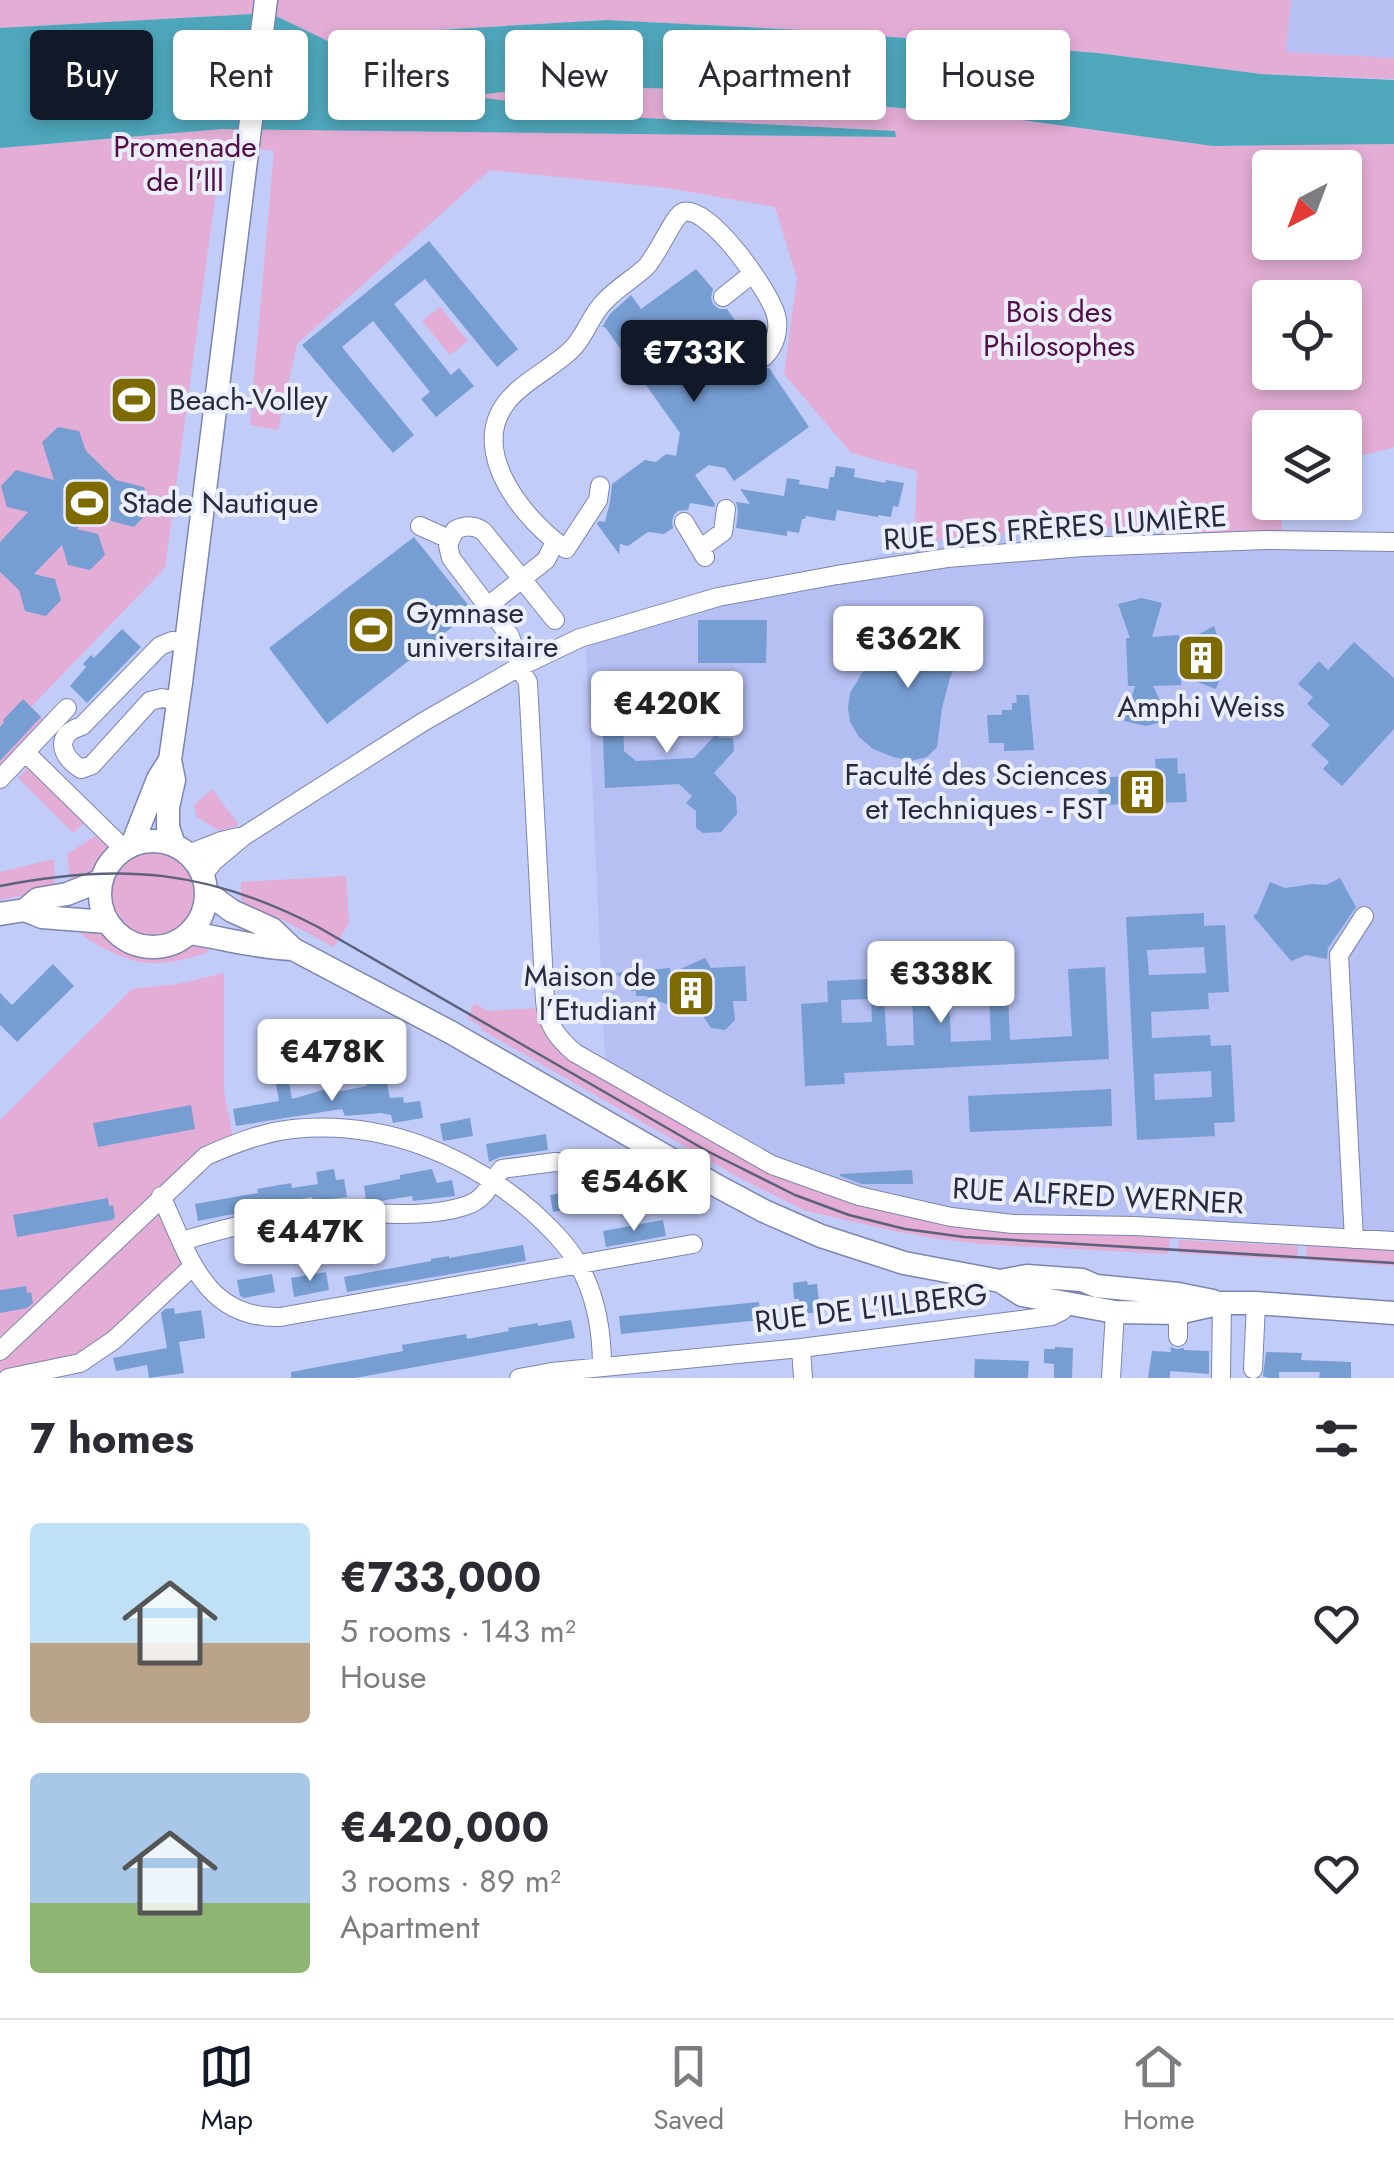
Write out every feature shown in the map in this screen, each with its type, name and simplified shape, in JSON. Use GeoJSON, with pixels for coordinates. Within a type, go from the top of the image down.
{"type":"FeatureCollection","features":[{"type":"Feature","properties":{"kind":"main road"},"geometry":{"type":"LineString","coordinates":[[266,3],[197,554],[190,638],[171,750],[174,780],[168,827],[204,884],[232,911],[272,929],[293,949],[452,1033],[764,1212],[821,1236],[904,1263],[1000,1281],[1027,1276],[1082,1280],[1178,1303]]}},
{"type":"Feature","properties":{"kind":"main road"},"geometry":{"type":"LineString","coordinates":[[171,750],[128,847],[110,864],[102,880],[100,898],[107,922],[127,940],[142,946],[159,946],[188,933],[202,914],[204,884]]}},
{"type":"Feature","properties":{"kind":"main road"},"geometry":{"type":"LineString","coordinates":[[128,847],[153,841],[181,850]]}},
{"type":"Feature","properties":{"kind":"main road"},"geometry":{"type":"LineString","coordinates":[[25,910],[38,899],[68,894],[102,880]]}},
{"type":"Feature","properties":{"kind":"main road"},"geometry":{"type":"LineString","coordinates":[[0,914],[25,910],[42,916],[107,922]]}},
{"type":"Feature","properties":{"kind":"main road"},"geometry":{"type":"LineString","coordinates":[[188,933],[265,948],[293,949]]}},
{"type":"Feature","properties":{"kind":"main road"},"geometry":{"type":"LineString","coordinates":[[1000,1281],[1022,1295],[1115,1312],[1178,1303],[1256,1303],[1394,1313]]}},
{"type":"Feature","properties":{"kind":"main road"},"geometry":{"type":"LineString","coordinates":[[1064,1303],[1096,1286]]}},
{"type":"Feature","properties":{"kind":"street"},"geometry":{"type":"LineString","coordinates":[[600,486],[598,500],[566,549],[527,516],[505,483],[495,446],[499,415],[505,404],[572,350],[605,301],[660,250],[676,216],[682,212],[706,219],[722,232],[776,314],[774,344],[764,356]]}},
{"type":"Feature","properties":{"kind":"street"},"geometry":{"type":"LineString","coordinates":[[723,297],[752,274]]}},
{"type":"Feature","properties":{"kind":"street"},"geometry":{"type":"LineString","coordinates":[[684,522],[703,553],[723,532],[726,509]]}},
{"type":"Feature","properties":{"kind":"street"},"geometry":{"type":"LineString","coordinates":[[420,526],[449,539],[462,527],[478,527],[555,620]]}},
{"type":"Feature","properties":{"kind":"street","name":"RUE ALFRED WERNER"},"geometry":{"type":"LineString","coordinates":[[449,539],[451,558],[510,636],[528,682],[546,1014],[561,1042],[575,1053],[772,1165],[859,1196],[951,1217],[1012,1224],[1155,1226],[1394,1242]]}},
{"type":"Feature","properties":{"kind":"street","name":"RUE DES FRÈRES LUMIÈRE"},"geometry":{"type":"LineString","coordinates":[[204,884],[214,861],[244,836],[423,722],[520,666],[580,638],[718,597],[924,561],[1084,547],[1265,540],[1394,542]]}},
{"type":"Feature","properties":{"kind":"street"},"geometry":{"type":"LineString","coordinates":[[488,606],[546,560],[556,542]]}},
{"type":"Feature","properties":{"kind":"street"},"geometry":{"type":"LineString","coordinates":[[178,701],[150,701],[92,765],[81,769],[62,750],[72,730],[82,726],[160,646],[190,638]]}},
{"type":"Feature","properties":{"kind":"street"},"geometry":{"type":"LineString","coordinates":[[0,779],[67,708]]}},
{"type":"Feature","properties":{"kind":"street"},"geometry":{"type":"LineString","coordinates":[[26,753],[128,847]]}},
{"type":"Feature","properties":{"kind":"street","name":"RUE DES FRÈRES LUMIÈRE"},"geometry":{"type":"LineString","coordinates":[[181,850],[244,836]]}},
{"type":"Feature","properties":{"kind":"street"},"geometry":{"type":"LineString","coordinates":[[1354,1240],[1339,956],[1364,916]]}},
{"type":"Feature","properties":{"kind":"street"},"geometry":{"type":"LineString","coordinates":[[0,1351],[206,1156],[234,1144],[293,1129],[360,1130],[429,1147],[469,1165],[538,1217],[566,1246],[590,1289],[598,1317],[602,1367]]}},
{"type":"Feature","properties":{"kind":"street"},"geometry":{"type":"LineString","coordinates":[[182,1240],[254,1221],[322,1213],[413,1214],[467,1206],[484,1196],[502,1169],[555,1162],[600,1165]]}},
{"type":"Feature","properties":{"kind":"street"},"geometry":{"type":"LineString","coordinates":[[161,1196],[203,1284],[236,1308],[266,1317],[694,1244]]}},
{"type":"Feature","properties":{"kind":"street"},"geometry":{"type":"LineString","coordinates":[[8,1378],[80,1364],[114,1340],[192,1267]]}},
{"type":"Feature","properties":{"kind":"street","name":"RUE DE L'ILLBERG"},"geometry":{"type":"LineString","coordinates":[[520,1378],[602,1367],[677,1370],[801,1348],[1052,1316],[1062,1311],[1064,1303]]}},
{"type":"Feature","properties":{"kind":"street"},"geometry":{"type":"LineString","coordinates":[[1178,1303],[1178,1338]]}},
{"type":"Feature","properties":{"kind":"street"},"geometry":{"type":"LineString","coordinates":[[1253,1369],[1256,1303]]}},
{"type":"Feature","properties":{"kind":"street"},"geometry":{"type":"LineString","coordinates":[[1221,1376],[1222,1304]]}},
{"type":"Feature","properties":{"kind":"street"},"geometry":{"type":"LineString","coordinates":[[1111,1378],[1115,1312]]}},
{"type":"Feature","properties":{"kind":"street"},"geometry":{"type":"LineString","coordinates":[[801,1348],[803,1378]]}},
{"type":"Feature","properties":{"kind":"shaded area"},"geometry":{"type":"Polygon","coordinates":[[[1291,0],[1394,0],[1394,58],[1286,52],[1291,0]]]}},
{"type":"Feature","properties":{"kind":"shaded area"},"geometry":{"type":"Polygon","coordinates":[[[253,14],[276,16],[305,30],[173,30],[173,120],[308,120],[308,31],[328,41],[328,120],[485,120],[485,98],[505,101],[505,120],[643,118],[895,131],[896,137],[222,129],[0,148],[0,28],[253,14]]]}},
{"type":"Feature","properties":{"kind":"shaded area"},"geometry":{"type":"Polygon","coordinates":[[[607,20],[801,30],[663,30],[663,88],[643,88],[643,30],[505,30],[505,92],[485,94],[485,30],[438,30],[607,20]]]}},
{"type":"Feature","properties":{"kind":"shaded area"},"geometry":{"type":"Polygon","coordinates":[[[886,37],[906,38],[906,109],[886,107],[886,37]]]}},
{"type":"Feature","properties":{"kind":"shaded area"},"geometry":{"type":"Polygon","coordinates":[[[1070,51],[1261,74],[1394,80],[1394,144],[1213,146],[1021,120],[1070,120],[1070,51]]]}},
{"type":"Feature","properties":{"kind":"shaded area"},"geometry":{"type":"Polygon","coordinates":[[[1159,526],[1168,538],[1282,531],[1394,542],[1394,1231],[986,1213],[920,1203],[867,1190],[771,1155],[605,1059],[586,650],[594,640],[919,543],[963,536],[1159,526]]]}},
{"type":"Feature","properties":{"kind":"green space"},"geometry":{"type":"Polygon","coordinates":[[[0,0],[255,0],[253,14],[0,28],[0,0]]]}},
{"type":"Feature","properties":{"kind":"green space"},"geometry":{"type":"Polygon","coordinates":[[[278,0],[1291,0],[1286,52],[1394,58],[1394,79],[1261,74],[1070,51],[1070,30],[906,30],[906,38],[886,37],[886,30],[801,30],[607,20],[438,30],[328,30],[328,41],[276,16],[278,0]]]}},
{"type":"Feature","properties":{"kind":"green space","name":"Bois des Philosophes"},"geometry":{"type":"Polygon","coordinates":[[[643,88],[663,88],[663,119],[644,118],[643,88]]]}},
{"type":"Feature","properties":{"kind":"green space","name":"Bois des Philosophes"},"geometry":{"type":"Polygon","coordinates":[[[505,91],[505,101],[485,99],[485,94],[505,91]]]}},
{"type":"Feature","properties":{"kind":"green space","name":"Bois des Philosophes"},"geometry":{"type":"Polygon","coordinates":[[[886,107],[906,109],[906,120],[1021,120],[1213,146],[1394,144],[1394,447],[1362,455],[1362,410],[1252,410],[1252,520],[1282,520],[1282,531],[1168,538],[1158,526],[963,536],[919,543],[915,527],[917,471],[851,453],[784,374],[797,279],[775,207],[667,188],[490,170],[297,344],[278,430],[250,425],[274,151],[260,149],[263,129],[896,137],[895,131],[683,120],[886,120],[886,107]]]}},
{"type":"Feature","properties":{"kind":"green space","name":"Stade Nautique"},"geometry":{"type":"Polygon","coordinates":[[[239,129],[237,146],[222,146],[165,568],[31,707],[44,720],[0,766],[0,148],[239,129]]]}},
{"type":"Feature","properties":{"kind":"green space"},"geometry":{"type":"Polygon","coordinates":[[[440,307],[468,341],[450,355],[422,321],[440,307]]]}},
{"type":"Feature","properties":{"kind":"green space"},"geometry":{"type":"Polygon","coordinates":[[[30,765],[86,821],[73,833],[18,778],[30,765]]]}},
{"type":"Feature","properties":{"kind":"green space"},"geometry":{"type":"Polygon","coordinates":[[[212,789],[239,825],[219,831],[196,816],[194,805],[212,789]]]}},
{"type":"Feature","properties":{"kind":"green space"},"geometry":{"type":"Polygon","coordinates":[[[100,833],[108,843],[103,856],[71,886],[67,854],[100,833]]]}},
{"type":"Feature","properties":{"kind":"green space"},"geometry":{"type":"Polygon","coordinates":[[[144,848],[162,848],[179,855],[192,868],[199,894],[192,920],[179,933],[162,940],[144,940],[127,933],[114,920],[107,903],[107,885],[114,868],[127,855],[144,848]]]}},
{"type":"Feature","properties":{"kind":"green space"},"geometry":{"type":"Polygon","coordinates":[[[54,859],[55,889],[0,900],[0,872],[54,859]]]}},
{"type":"Feature","properties":{"kind":"green space"},"geometry":{"type":"Polygon","coordinates":[[[346,876],[349,923],[334,947],[245,905],[241,898],[241,882],[346,876]]]}},
{"type":"Feature","properties":{"kind":"green space"},"geometry":{"type":"Polygon","coordinates":[[[76,926],[94,928],[120,950],[148,958],[170,956],[199,944],[216,944],[211,950],[189,958],[143,963],[99,946],[76,926]]]}},
{"type":"Feature","properties":{"kind":"green space"},"geometry":{"type":"Polygon","coordinates":[[[224,973],[224,1091],[234,1143],[161,1196],[192,1267],[80,1363],[0,1378],[0,1120],[132,989],[224,973]]]}},
{"type":"Feature","properties":{"kind":"green space"},"geometry":{"type":"Polygon","coordinates":[[[474,1003],[488,1011],[538,1008],[545,1030],[713,1139],[893,1210],[1171,1233],[1168,1254],[980,1244],[899,1232],[806,1211],[747,1182],[482,1030],[467,1018],[474,1003]]]}},
{"type":"Feature","properties":{"kind":"green space"},"geometry":{"type":"Polygon","coordinates":[[[1179,1240],[1298,1246],[1297,1260],[1178,1253],[1179,1240]]]}},
{"type":"Feature","properties":{"kind":"green space"},"geometry":{"type":"Polygon","coordinates":[[[1306,1241],[1394,1247],[1394,1266],[1307,1260],[1306,1241]]]}},
{"type":"Feature","properties":{"kind":"building"},"geometry":{"type":"Polygon","coordinates":[[[429,241],[518,349],[497,367],[425,279],[394,304],[451,375],[459,368],[474,386],[436,417],[421,399],[430,392],[373,321],[342,347],[414,435],[393,453],[302,345],[429,241]]]}},
{"type":"Feature","properties":{"kind":"building"},"geometry":{"type":"Polygon","coordinates":[[[696,269],[713,289],[713,304],[727,309],[755,348],[755,366],[769,368],[809,427],[734,481],[725,468],[709,465],[695,475],[714,507],[690,503],[688,510],[674,515],[673,528],[664,534],[648,532],[628,546],[620,544],[619,554],[597,524],[605,522],[612,484],[645,460],[656,462],[666,454],[676,456],[680,433],[602,327],[631,295],[641,309],[696,269]]]}},
{"type":"Feature","properties":{"kind":"building"},"geometry":{"type":"Polygon","coordinates":[[[58,427],[79,431],[86,451],[116,480],[144,487],[151,509],[134,527],[111,521],[104,500],[77,529],[98,534],[105,555],[90,570],[68,565],[62,545],[34,574],[55,579],[61,600],[46,616],[25,611],[19,590],[0,572],[0,542],[28,512],[7,507],[1,486],[16,470],[54,480],[42,442],[58,427]]]}},
{"type":"Feature","properties":{"kind":"building"},"geometry":{"type":"Polygon","coordinates":[[[836,466],[855,469],[854,477],[904,483],[891,517],[837,510],[835,521],[806,516],[799,533],[787,531],[787,536],[736,528],[736,502],[750,504],[740,489],[784,496],[787,478],[828,489],[836,466]]]}},
{"type":"Feature","properties":{"kind":"building","name":"Gymnase universitaire"},"geometry":{"type":"Polygon","coordinates":[[[414,537],[473,611],[327,724],[269,648],[414,537]]]}},
{"type":"Feature","properties":{"kind":"building"},"geometry":{"type":"Polygon","coordinates":[[[1142,598],[1162,603],[1152,637],[1179,635],[1180,644],[1214,626],[1222,662],[1216,689],[1181,676],[1181,685],[1153,686],[1168,717],[1146,726],[1124,721],[1135,686],[1128,686],[1126,638],[1130,638],[1118,604],[1142,598]]]}},
{"type":"Feature","properties":{"kind":"building"},"geometry":{"type":"Polygon","coordinates":[[[951,617],[961,622],[966,633],[942,708],[937,747],[927,757],[911,761],[873,749],[850,722],[850,693],[862,673],[883,652],[923,622],[951,617]]]}},
{"type":"Feature","properties":{"kind":"building"},"geometry":{"type":"Polygon","coordinates":[[[698,620],[767,620],[766,663],[698,663],[698,620]]]}},
{"type":"Feature","properties":{"kind":"building"},"geometry":{"type":"Polygon","coordinates":[[[122,629],[141,647],[87,703],[70,686],[91,655],[94,658],[122,629]]]}},
{"type":"Feature","properties":{"kind":"building"},"geometry":{"type":"Polygon","coordinates":[[[1354,642],[1394,678],[1394,729],[1342,786],[1323,769],[1329,762],[1311,745],[1330,725],[1307,704],[1313,697],[1298,684],[1319,661],[1328,670],[1354,642]]]}},
{"type":"Feature","properties":{"kind":"building"},"geometry":{"type":"Polygon","coordinates":[[[690,687],[692,714],[623,717],[624,751],[636,761],[694,758],[716,734],[733,738],[734,751],[714,773],[736,797],[737,814],[721,832],[703,833],[696,828],[696,811],[686,803],[692,796],[679,784],[605,788],[601,692],[690,687]]]}},
{"type":"Feature","properties":{"kind":"building"},"geometry":{"type":"Polygon","coordinates":[[[1016,695],[1029,695],[1034,750],[1004,751],[1004,743],[989,743],[987,715],[1012,710],[1012,703],[1017,703],[1016,695]]]}},
{"type":"Feature","properties":{"kind":"building"},"geometry":{"type":"Polygon","coordinates":[[[23,699],[41,717],[0,761],[0,727],[23,699]]]}},
{"type":"Feature","properties":{"kind":"building","name":"Faculté des Sciences et Techniques - FST"},"geometry":{"type":"Polygon","coordinates":[[[1177,758],[1178,774],[1185,773],[1187,802],[1099,805],[1098,782],[1108,781],[1108,777],[1156,775],[1155,759],[1177,758]]]}},
{"type":"Feature","properties":{"kind":"building"},"geometry":{"type":"Polygon","coordinates":[[[1340,878],[1356,907],[1328,948],[1327,959],[1306,955],[1291,961],[1253,916],[1270,882],[1285,888],[1326,885],[1340,878]]]}},
{"type":"Feature","properties":{"kind":"building"},"geometry":{"type":"Polygon","coordinates":[[[1204,913],[1204,926],[1225,925],[1229,992],[1208,993],[1209,1009],[1151,1012],[1152,1038],[1210,1035],[1211,1046],[1231,1045],[1235,1122],[1214,1123],[1215,1136],[1137,1140],[1126,917],[1204,913]],[[1204,947],[1147,950],[1149,975],[1206,973],[1204,947]],[[1211,1071],[1154,1074],[1155,1100],[1212,1097],[1211,1071]]]}},
{"type":"Feature","properties":{"kind":"building","name":"Maison de l’Etudiant"},"geometry":{"type":"Polygon","coordinates":[[[705,958],[711,968],[745,966],[747,1001],[733,1001],[735,1020],[725,1030],[711,1028],[699,1010],[636,996],[636,991],[631,991],[631,986],[615,973],[670,968],[671,973],[705,958]]]}},
{"type":"Feature","properties":{"kind":"building"},"geometry":{"type":"Polygon","coordinates":[[[53,964],[74,986],[17,1042],[0,1025],[0,993],[12,1005],[53,964]]]}},
{"type":"Feature","properties":{"kind":"building"},"geometry":{"type":"Polygon","coordinates":[[[1105,967],[1109,1059],[844,1073],[845,1084],[805,1086],[801,1004],[828,1002],[827,981],[1007,972],[1010,1040],[1072,1036],[1068,969],[1105,967]],[[989,992],[949,994],[951,1042],[991,1040],[989,992]],[[912,997],[884,998],[887,1046],[914,1045],[912,997]],[[871,999],[841,1000],[842,1023],[872,1022],[871,999]]]}},
{"type":"Feature","properties":{"kind":"building"},"geometry":{"type":"Polygon","coordinates":[[[385,1075],[390,1098],[403,1097],[404,1103],[420,1101],[423,1118],[393,1123],[391,1115],[345,1116],[342,1109],[236,1126],[233,1109],[279,1101],[275,1078],[288,1076],[292,1099],[330,1088],[331,1093],[367,1086],[365,1078],[385,1075]]]}},
{"type":"Feature","properties":{"kind":"building"},"geometry":{"type":"Polygon","coordinates":[[[1111,1089],[1112,1126],[970,1132],[968,1096],[1111,1089]]]}},
{"type":"Feature","properties":{"kind":"building"},"geometry":{"type":"Polygon","coordinates":[[[191,1105],[195,1129],[98,1147],[93,1123],[191,1105]]]}},
{"type":"Feature","properties":{"kind":"building"},"geometry":{"type":"Polygon","coordinates":[[[470,1118],[473,1136],[443,1141],[440,1124],[470,1118]]]}},
{"type":"Feature","properties":{"kind":"building"},"geometry":{"type":"Polygon","coordinates":[[[546,1134],[548,1150],[489,1162],[486,1144],[546,1134]]]}},
{"type":"Feature","properties":{"kind":"building"},"geometry":{"type":"Polygon","coordinates":[[[334,1169],[336,1180],[344,1179],[347,1197],[313,1201],[312,1197],[198,1221],[195,1204],[291,1183],[292,1188],[318,1184],[316,1172],[334,1169]]]}},
{"type":"Feature","properties":{"kind":"building"},"geometry":{"type":"Polygon","coordinates":[[[432,1169],[437,1183],[452,1180],[455,1196],[366,1201],[364,1186],[432,1169]]]}},
{"type":"Feature","properties":{"kind":"building"},"geometry":{"type":"Polygon","coordinates":[[[912,1170],[913,1184],[862,1184],[840,1176],[840,1174],[912,1170]]]}},
{"type":"Feature","properties":{"kind":"building"},"geometry":{"type":"Polygon","coordinates":[[[608,1174],[611,1188],[595,1190],[598,1204],[553,1212],[550,1195],[594,1187],[593,1177],[608,1174]]]}},
{"type":"Feature","properties":{"kind":"building"},"geometry":{"type":"Polygon","coordinates":[[[108,1198],[109,1206],[113,1205],[112,1220],[17,1237],[13,1215],[108,1198]]]}},
{"type":"Feature","properties":{"kind":"building"},"geometry":{"type":"Polygon","coordinates":[[[663,1220],[666,1236],[606,1247],[603,1231],[663,1220]]]}},
{"type":"Feature","properties":{"kind":"building"},"geometry":{"type":"Polygon","coordinates":[[[523,1245],[526,1261],[347,1292],[344,1277],[523,1245]]]}},
{"type":"Feature","properties":{"kind":"building"},"geometry":{"type":"Polygon","coordinates":[[[326,1272],[329,1290],[294,1297],[291,1278],[326,1272]]]}},
{"type":"Feature","properties":{"kind":"building"},"geometry":{"type":"Polygon","coordinates":[[[272,1274],[275,1292],[240,1296],[237,1280],[272,1274]]]}},
{"type":"Feature","properties":{"kind":"building"},"geometry":{"type":"Polygon","coordinates":[[[807,1281],[808,1285],[817,1284],[820,1312],[800,1314],[793,1283],[807,1281]]]}},
{"type":"Feature","properties":{"kind":"building"},"geometry":{"type":"Polygon","coordinates":[[[26,1286],[33,1303],[27,1308],[0,1313],[0,1290],[26,1286]]]}},
{"type":"Feature","properties":{"kind":"building"},"geometry":{"type":"Polygon","coordinates":[[[759,1302],[761,1320],[621,1334],[619,1316],[759,1302]]]}},
{"type":"Feature","properties":{"kind":"building"},"geometry":{"type":"Polygon","coordinates":[[[174,1308],[175,1314],[201,1310],[204,1329],[205,1338],[179,1342],[184,1373],[149,1378],[147,1365],[116,1371],[113,1358],[167,1348],[161,1313],[174,1308]]]}},
{"type":"Feature","properties":{"kind":"building"},"geometry":{"type":"Polygon","coordinates":[[[571,1320],[575,1338],[355,1378],[291,1378],[291,1372],[403,1351],[402,1345],[466,1334],[467,1339],[509,1331],[508,1328],[571,1320]]]}},
{"type":"Feature","properties":{"kind":"building"},"geometry":{"type":"Polygon","coordinates":[[[1170,1347],[1209,1351],[1209,1374],[1170,1371],[1170,1378],[1148,1378],[1152,1351],[1171,1352],[1170,1347]]]}},
{"type":"Feature","properties":{"kind":"building"},"geometry":{"type":"Polygon","coordinates":[[[1073,1348],[1072,1378],[1054,1378],[1054,1364],[1044,1363],[1044,1349],[1073,1348]]]}},
{"type":"Feature","properties":{"kind":"building"},"geometry":{"type":"Polygon","coordinates":[[[1266,1352],[1302,1353],[1301,1360],[1351,1362],[1351,1378],[1319,1378],[1320,1372],[1279,1372],[1279,1378],[1268,1378],[1263,1376],[1266,1352]]]}},
{"type":"Feature","properties":{"kind":"building"},"geometry":{"type":"Polygon","coordinates":[[[975,1359],[1029,1361],[1028,1378],[976,1378],[975,1359]]]}},
{"type":"Feature","properties":{"kind":"tram line"},"geometry":{"type":"LineString","coordinates":[[0,886],[85,874],[163,876],[239,893],[278,908],[318,927],[707,1151],[795,1195],[849,1215],[905,1229],[964,1237],[1394,1263]]}},
{"type":"Feature","properties":{"kind":"place","name":"Beach-Volley"},"geometry":{"type":"Point","coordinates":[134,400]}},
{"type":"Feature","properties":{"kind":"place","name":"Stade Nautique"},"geometry":{"type":"Point","coordinates":[87,503]}},
{"type":"Feature","properties":{"kind":"place","name":"Gymnase universitaire"},"geometry":{"type":"Point","coordinates":[371,630]}},
{"type":"Feature","properties":{"kind":"place","name":"Amphi Weiss"},"geometry":{"type":"Point","coordinates":[1201,658]}},
{"type":"Feature","properties":{"kind":"place","name":"Faculté des Sciences et Techniques - FST"},"geometry":{"type":"Point","coordinates":[1142,792]}},
{"type":"Feature","properties":{"kind":"place","name":"Maison de l’Etudiant"},"geometry":{"type":"Point","coordinates":[691,993]}},
{"type":"Feature","properties":{"kind":"park label","name":"Promenade de l'lll"},"geometry":{"type":"Point","coordinates":[185,164]}}]}
